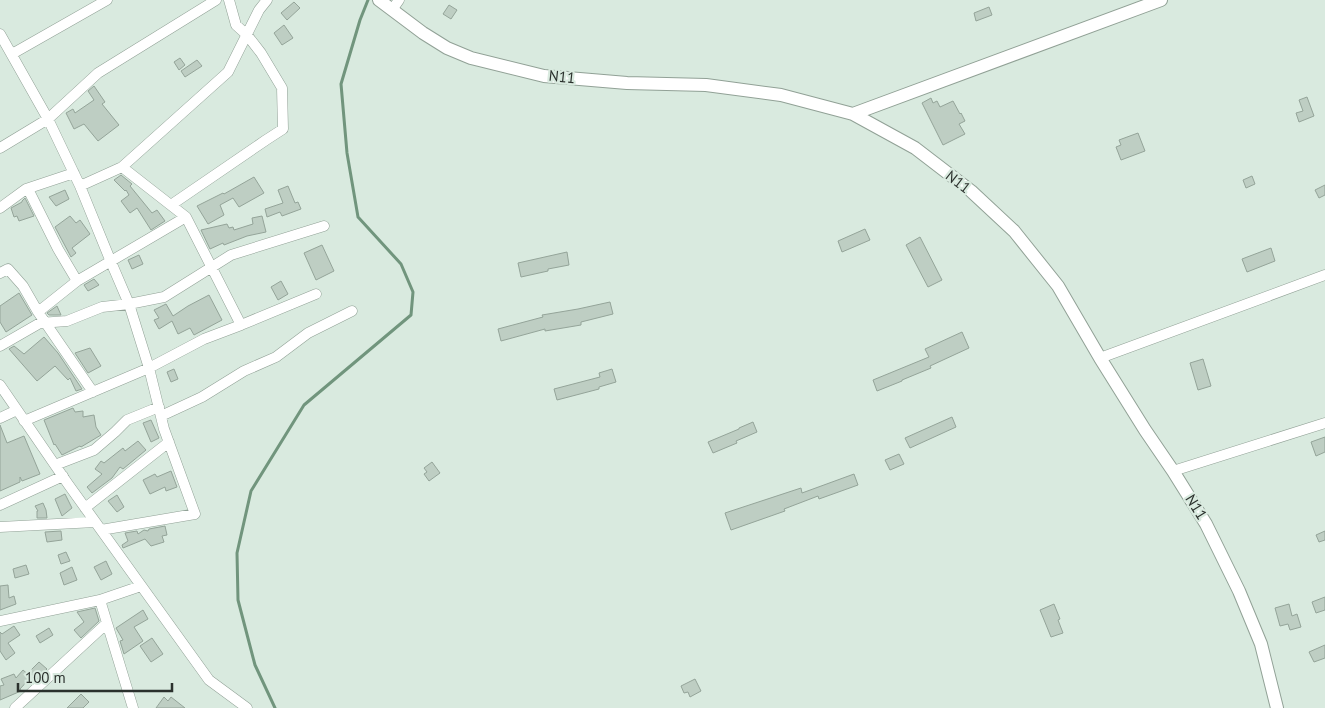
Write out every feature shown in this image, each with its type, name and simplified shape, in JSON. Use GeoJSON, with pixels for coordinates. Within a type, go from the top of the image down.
{"type":"FeatureCollection","features":[{"type":"Feature","properties":{"kind":"main road","name":"N11"},"geometry":{"type":"LineString","coordinates":[[379,0],[395,5],[423,33],[447,48],[471,58],[544,76],[627,83],[706,86],[781,94],[852,114],[915,148],[971,191],[1014,231],[1058,286],[1100,358],[1206,524],[1239,591],[1261,644],[1277,708]]}},
{"type":"Feature","properties":{"kind":"main road"},"geometry":{"type":"LineString","coordinates":[[852,114],[1161,0]]}},
{"type":"Feature","properties":{"kind":"street"},"geometry":{"type":"LineString","coordinates":[[12,54],[107,0]]}},
{"type":"Feature","properties":{"kind":"street"},"geometry":{"type":"LineString","coordinates":[[0,148],[48,118],[98,73],[216,0]]}},
{"type":"Feature","properties":{"kind":"street"},"geometry":{"type":"LineString","coordinates":[[171,205],[283,129],[282,88],[261,53],[247,35],[236,25],[229,0]]}},
{"type":"Feature","properties":{"kind":"street"},"geometry":{"type":"LineString","coordinates":[[80,186],[122,167],[228,72],[259,10],[267,0]]}},
{"type":"Feature","properties":{"kind":"street"},"geometry":{"type":"LineString","coordinates":[[0,34],[48,118],[80,186],[129,304],[169,442],[195,514],[98,526],[0,527]]}},
{"type":"Feature","properties":{"kind":"street"},"geometry":{"type":"LineString","coordinates":[[122,167],[186,216],[241,325]]}},
{"type":"Feature","properties":{"kind":"street"},"geometry":{"type":"LineString","coordinates":[[0,208],[28,188],[74,173]]}},
{"type":"Feature","properties":{"kind":"street"},"geometry":{"type":"LineString","coordinates":[[28,188],[58,249],[77,281]]}},
{"type":"Feature","properties":{"kind":"street"},"geometry":{"type":"LineString","coordinates":[[38,312],[77,281],[186,216]]}},
{"type":"Feature","properties":{"kind":"street"},"geometry":{"type":"LineString","coordinates":[[0,346],[40,324],[67,321],[102,307],[164,297],[232,255],[324,226]]}},
{"type":"Feature","properties":{"kind":"street"},"geometry":{"type":"LineString","coordinates":[[0,273],[8,269],[22,286],[93,392]]}},
{"type":"Feature","properties":{"kind":"street"},"geometry":{"type":"LineString","coordinates":[[1100,358],[1325,275]]}},
{"type":"Feature","properties":{"kind":"street"},"geometry":{"type":"LineString","coordinates":[[24,420],[148,368],[204,339],[316,294]]}},
{"type":"Feature","properties":{"kind":"street"},"geometry":{"type":"LineString","coordinates":[[55,465],[94,450],[127,420],[202,397],[244,371],[276,357],[308,333],[352,311]]}},
{"type":"Feature","properties":{"kind":"street"},"geometry":{"type":"LineString","coordinates":[[0,385],[85,508],[210,680],[247,708]]}},
{"type":"Feature","properties":{"kind":"street"},"geometry":{"type":"LineString","coordinates":[[0,418],[17,410]]}},
{"type":"Feature","properties":{"kind":"street"},"geometry":{"type":"LineString","coordinates":[[1173,470],[1325,423]]}},
{"type":"Feature","properties":{"kind":"street"},"geometry":{"type":"LineString","coordinates":[[85,508],[169,442]]}},
{"type":"Feature","properties":{"kind":"street"},"geometry":{"type":"LineString","coordinates":[[0,505],[63,476]]}},
{"type":"Feature","properties":{"kind":"street"},"geometry":{"type":"LineString","coordinates":[[0,621],[100,600],[141,586]]}},
{"type":"Feature","properties":{"kind":"street"},"geometry":{"type":"LineString","coordinates":[[100,600],[133,708]]}},
{"type":"Feature","properties":{"kind":"street"},"geometry":{"type":"LineString","coordinates":[[15,708],[107,623]]}},
{"type":"Feature","properties":{"kind":"building"},"geometry":{"type":"Polygon","coordinates":[[[294,2],[300,8],[287,20],[281,13],[294,2]]]}},
{"type":"Feature","properties":{"kind":"building"},"geometry":{"type":"Polygon","coordinates":[[[449,5],[457,10],[451,19],[443,14],[449,5]]]}},
{"type":"Feature","properties":{"kind":"building"},"geometry":{"type":"Polygon","coordinates":[[[989,7],[992,15],[976,21],[974,13],[989,7]]]}},
{"type":"Feature","properties":{"kind":"building"},"geometry":{"type":"Polygon","coordinates":[[[284,25],[293,38],[282,45],[274,33],[284,25]]]}},
{"type":"Feature","properties":{"kind":"building"},"geometry":{"type":"Polygon","coordinates":[[[180,58],[185,65],[179,70],[174,62],[180,58]]]}},
{"type":"Feature","properties":{"kind":"building"},"geometry":{"type":"Polygon","coordinates":[[[197,60],[202,66],[185,77],[181,71],[197,60]]]}},
{"type":"Feature","properties":{"kind":"building"},"geometry":{"type":"Polygon","coordinates":[[[94,86],[105,102],[102,104],[119,125],[98,141],[84,124],[74,129],[66,113],[73,109],[75,113],[94,100],[88,91],[94,86]]]}},
{"type":"Feature","properties":{"kind":"building"},"geometry":{"type":"Polygon","coordinates":[[[1307,97],[1314,116],[1299,122],[1296,113],[1303,111],[1299,100],[1307,97]]]}},
{"type":"Feature","properties":{"kind":"building"},"geometry":{"type":"Polygon","coordinates":[[[931,98],[933,103],[937,101],[940,107],[953,101],[965,121],[959,124],[965,134],[943,145],[922,103],[931,98]]]}},
{"type":"Feature","properties":{"kind":"building"},"geometry":{"type":"Polygon","coordinates":[[[1138,133],[1145,151],[1121,160],[1116,147],[1121,145],[1119,140],[1138,133]]]}},
{"type":"Feature","properties":{"kind":"building"},"geometry":{"type":"Polygon","coordinates":[[[121,175],[132,184],[130,186],[152,213],[157,210],[165,221],[151,230],[137,208],[130,213],[121,201],[129,195],[114,180],[121,175]]]}},
{"type":"Feature","properties":{"kind":"building"},"geometry":{"type":"Polygon","coordinates":[[[1252,176],[1255,184],[1246,188],[1243,180],[1252,176]]]}},
{"type":"Feature","properties":{"kind":"building"},"geometry":{"type":"Polygon","coordinates":[[[254,177],[264,193],[239,207],[233,198],[220,205],[224,215],[208,224],[197,206],[224,194],[254,177]]]}},
{"type":"Feature","properties":{"kind":"building"},"geometry":{"type":"Polygon","coordinates":[[[1325,185],[1325,195],[1319,198],[1315,190],[1325,185]]]}},
{"type":"Feature","properties":{"kind":"building"},"geometry":{"type":"Polygon","coordinates":[[[288,186],[295,203],[298,202],[301,209],[282,216],[280,212],[267,217],[265,209],[283,203],[278,190],[288,186]]]}},
{"type":"Feature","properties":{"kind":"building"},"geometry":{"type":"Polygon","coordinates":[[[65,190],[69,199],[56,206],[49,197],[65,190]]]}},
{"type":"Feature","properties":{"kind":"building"},"geometry":{"type":"Polygon","coordinates":[[[25,198],[34,216],[19,221],[17,216],[14,217],[11,208],[22,202],[25,198]]]}},
{"type":"Feature","properties":{"kind":"building"},"geometry":{"type":"Polygon","coordinates":[[[70,216],[76,223],[80,220],[90,234],[72,248],[76,253],[71,257],[55,227],[70,216]]]}},
{"type":"Feature","properties":{"kind":"building"},"geometry":{"type":"Polygon","coordinates":[[[262,216],[266,232],[247,236],[224,245],[223,243],[210,249],[201,230],[227,224],[229,228],[233,227],[234,230],[253,224],[252,218],[262,216]]]}},
{"type":"Feature","properties":{"kind":"building"},"geometry":{"type":"Polygon","coordinates":[[[865,229],[870,240],[842,252],[838,241],[865,229]]]}},
{"type":"Feature","properties":{"kind":"building"},"geometry":{"type":"Polygon","coordinates":[[[920,237],[942,280],[928,287],[906,245],[920,237]]]}},
{"type":"Feature","properties":{"kind":"building"},"geometry":{"type":"Polygon","coordinates":[[[322,245],[334,271],[316,280],[304,253],[322,245]]]}},
{"type":"Feature","properties":{"kind":"building"},"geometry":{"type":"Polygon","coordinates":[[[1271,248],[1275,261],[1247,272],[1242,259],[1271,248]]]}},
{"type":"Feature","properties":{"kind":"building"},"geometry":{"type":"Polygon","coordinates":[[[567,252],[569,265],[521,277],[518,263],[567,252]]]}},
{"type":"Feature","properties":{"kind":"building"},"geometry":{"type":"Polygon","coordinates":[[[139,255],[143,264],[132,269],[128,260],[139,255]]]}},
{"type":"Feature","properties":{"kind":"building"},"geometry":{"type":"Polygon","coordinates":[[[94,279],[99,285],[88,291],[84,285],[94,279]]]}},
{"type":"Feature","properties":{"kind":"building"},"geometry":{"type":"Polygon","coordinates":[[[281,281],[288,294],[278,300],[271,287],[281,281]]]}},
{"type":"Feature","properties":{"kind":"building"},"geometry":{"type":"Polygon","coordinates":[[[19,293],[32,315],[6,332],[0,322],[0,306],[19,293]]]}},
{"type":"Feature","properties":{"kind":"building"},"geometry":{"type":"Polygon","coordinates":[[[209,295],[222,320],[194,335],[190,328],[178,334],[172,321],[159,329],[154,320],[159,318],[154,310],[166,304],[173,316],[209,295]]]}},
{"type":"Feature","properties":{"kind":"building"},"geometry":{"type":"Polygon","coordinates":[[[610,302],[613,314],[581,322],[581,325],[545,331],[545,329],[501,341],[498,329],[543,317],[542,315],[610,302]]]}},
{"type":"Feature","properties":{"kind":"building"},"geometry":{"type":"Polygon","coordinates":[[[57,306],[61,315],[49,315],[47,313],[57,306]]]}},
{"type":"Feature","properties":{"kind":"building"},"geometry":{"type":"Polygon","coordinates":[[[962,332],[969,348],[930,366],[931,368],[877,391],[873,380],[929,357],[925,349],[962,332]]]}},
{"type":"Feature","properties":{"kind":"building"},"geometry":{"type":"Polygon","coordinates":[[[44,337],[58,353],[82,389],[76,391],[70,378],[68,380],[55,366],[37,381],[9,349],[14,346],[24,354],[44,337]]]}},
{"type":"Feature","properties":{"kind":"building"},"geometry":{"type":"Polygon","coordinates":[[[90,348],[101,366],[88,373],[75,353],[90,348]]]}},
{"type":"Feature","properties":{"kind":"building"},"geometry":{"type":"Polygon","coordinates":[[[1203,359],[1211,386],[1198,390],[1190,363],[1203,359]]]}},
{"type":"Feature","properties":{"kind":"building"},"geometry":{"type":"Polygon","coordinates":[[[174,369],[178,379],[171,382],[167,372],[174,369]]]}},
{"type":"Feature","properties":{"kind":"building"},"geometry":{"type":"Polygon","coordinates":[[[612,369],[616,382],[599,387],[599,389],[557,400],[554,389],[600,377],[599,373],[612,369]]]}},
{"type":"Feature","properties":{"kind":"building"},"geometry":{"type":"Polygon","coordinates":[[[73,408],[75,412],[83,411],[83,417],[94,415],[96,427],[101,435],[81,447],[62,455],[54,445],[44,420],[73,408]]]}},
{"type":"Feature","properties":{"kind":"building"},"geometry":{"type":"Polygon","coordinates":[[[952,417],[956,427],[910,448],[905,438],[952,417]]]}},
{"type":"Feature","properties":{"kind":"building"},"geometry":{"type":"Polygon","coordinates":[[[151,420],[159,438],[151,442],[143,423],[151,420]]]}},
{"type":"Feature","properties":{"kind":"building"},"geometry":{"type":"Polygon","coordinates":[[[753,422],[757,432],[713,453],[708,442],[753,422]]]}},
{"type":"Feature","properties":{"kind":"building"},"geometry":{"type":"Polygon","coordinates":[[[0,425],[7,443],[24,436],[40,474],[22,481],[20,477],[20,482],[0,491],[0,425]]]}},
{"type":"Feature","properties":{"kind":"building"},"geometry":{"type":"Polygon","coordinates":[[[1325,437],[1325,452],[1316,456],[1311,442],[1325,437]]]}},
{"type":"Feature","properties":{"kind":"building"},"geometry":{"type":"Polygon","coordinates":[[[138,441],[146,450],[123,469],[120,467],[112,478],[92,493],[87,487],[102,474],[95,469],[101,461],[104,463],[123,448],[125,451],[138,441]]]}},
{"type":"Feature","properties":{"kind":"building"},"geometry":{"type":"Polygon","coordinates":[[[899,454],[904,464],[890,470],[885,460],[899,454]]]}},
{"type":"Feature","properties":{"kind":"building"},"geometry":{"type":"Polygon","coordinates":[[[432,462],[440,473],[429,481],[424,474],[427,472],[424,468],[432,462]]]}},
{"type":"Feature","properties":{"kind":"building"},"geometry":{"type":"Polygon","coordinates":[[[171,471],[177,487],[166,491],[165,487],[150,494],[143,480],[155,474],[157,477],[171,471]]]}},
{"type":"Feature","properties":{"kind":"building"},"geometry":{"type":"Polygon","coordinates":[[[854,474],[858,485],[819,499],[818,496],[784,509],[785,511],[731,530],[725,513],[801,488],[802,493],[854,474]]]}},
{"type":"Feature","properties":{"kind":"building"},"geometry":{"type":"Polygon","coordinates":[[[65,494],[72,508],[62,516],[55,499],[65,494]]]}},
{"type":"Feature","properties":{"kind":"building"},"geometry":{"type":"Polygon","coordinates":[[[117,495],[124,507],[117,512],[108,501],[117,495]]]}},
{"type":"Feature","properties":{"kind":"building"},"geometry":{"type":"Polygon","coordinates":[[[43,503],[47,518],[37,518],[38,511],[35,506],[43,503]]]}},
{"type":"Feature","properties":{"kind":"building"},"geometry":{"type":"Polygon","coordinates":[[[165,526],[167,535],[162,536],[164,542],[151,546],[145,539],[123,548],[122,545],[128,541],[125,533],[137,531],[138,534],[144,530],[148,531],[149,529],[165,526]]]}},
{"type":"Feature","properties":{"kind":"building"},"geometry":{"type":"Polygon","coordinates":[[[61,531],[62,540],[47,542],[45,532],[61,531]]]}},
{"type":"Feature","properties":{"kind":"building"},"geometry":{"type":"Polygon","coordinates":[[[1325,531],[1325,540],[1319,542],[1316,535],[1325,531]]]}},
{"type":"Feature","properties":{"kind":"building"},"geometry":{"type":"Polygon","coordinates":[[[66,552],[70,561],[61,564],[58,555],[66,552]]]}},
{"type":"Feature","properties":{"kind":"building"},"geometry":{"type":"Polygon","coordinates":[[[106,561],[112,574],[101,580],[94,567],[106,561]]]}},
{"type":"Feature","properties":{"kind":"building"},"geometry":{"type":"Polygon","coordinates":[[[26,565],[29,574],[15,578],[13,569],[26,565]]]}},
{"type":"Feature","properties":{"kind":"building"},"geometry":{"type":"Polygon","coordinates":[[[72,567],[77,580],[64,585],[60,573],[72,567]]]}},
{"type":"Feature","properties":{"kind":"building"},"geometry":{"type":"Polygon","coordinates":[[[8,585],[9,598],[14,596],[16,604],[0,610],[0,586],[8,585]]]}},
{"type":"Feature","properties":{"kind":"building"},"geometry":{"type":"Polygon","coordinates":[[[1325,597],[1325,610],[1316,613],[1312,602],[1325,597]]]}},
{"type":"Feature","properties":{"kind":"building"},"geometry":{"type":"Polygon","coordinates":[[[1054,604],[1063,633],[1051,637],[1040,610],[1054,604]]]}},
{"type":"Feature","properties":{"kind":"building"},"geometry":{"type":"Polygon","coordinates":[[[1289,604],[1292,616],[1297,614],[1301,627],[1290,630],[1288,624],[1280,626],[1275,608],[1289,604]]]}},
{"type":"Feature","properties":{"kind":"building"},"geometry":{"type":"Polygon","coordinates":[[[95,608],[99,621],[81,638],[74,630],[84,622],[77,612],[95,608]]]}},
{"type":"Feature","properties":{"kind":"building"},"geometry":{"type":"Polygon","coordinates":[[[143,610],[148,619],[134,627],[143,641],[124,654],[120,641],[123,640],[116,628],[143,610]]]}},
{"type":"Feature","properties":{"kind":"building"},"geometry":{"type":"Polygon","coordinates":[[[14,626],[20,635],[8,643],[15,653],[6,660],[0,651],[0,632],[2,634],[14,626]]]}},
{"type":"Feature","properties":{"kind":"building"},"geometry":{"type":"Polygon","coordinates":[[[49,628],[53,635],[40,643],[36,636],[49,628]]]}},
{"type":"Feature","properties":{"kind":"building"},"geometry":{"type":"Polygon","coordinates":[[[152,638],[163,654],[151,662],[140,646],[152,638]]]}},
{"type":"Feature","properties":{"kind":"building"},"geometry":{"type":"Polygon","coordinates":[[[1325,645],[1325,658],[1314,662],[1309,652],[1325,645]]]}},
{"type":"Feature","properties":{"kind":"building"},"geometry":{"type":"Polygon","coordinates":[[[39,662],[47,669],[37,679],[29,672],[39,662]]]}},
{"type":"Feature","properties":{"kind":"building"},"geometry":{"type":"Polygon","coordinates":[[[23,670],[31,677],[20,689],[21,691],[0,700],[0,686],[4,685],[1,679],[14,674],[16,678],[23,670]]]}},
{"type":"Feature","properties":{"kind":"building"},"geometry":{"type":"Polygon","coordinates":[[[695,679],[701,691],[690,697],[688,692],[684,693],[681,686],[695,679]]]}},
{"type":"Feature","properties":{"kind":"building"},"geometry":{"type":"Polygon","coordinates":[[[81,694],[89,702],[83,708],[67,708],[81,694]]]}},
{"type":"Feature","properties":{"kind":"building"},"geometry":{"type":"Polygon","coordinates":[[[164,697],[168,701],[171,697],[185,708],[156,708],[164,697]]]}},
{"type":"Feature","properties":{"kind":"waterway"},"geometry":{"type":"LineString","coordinates":[[275,708],[255,665],[238,600],[237,553],[251,491],[304,405],[411,315],[413,292],[401,264],[358,217],[347,153],[341,84],[368,0]]}}]}
